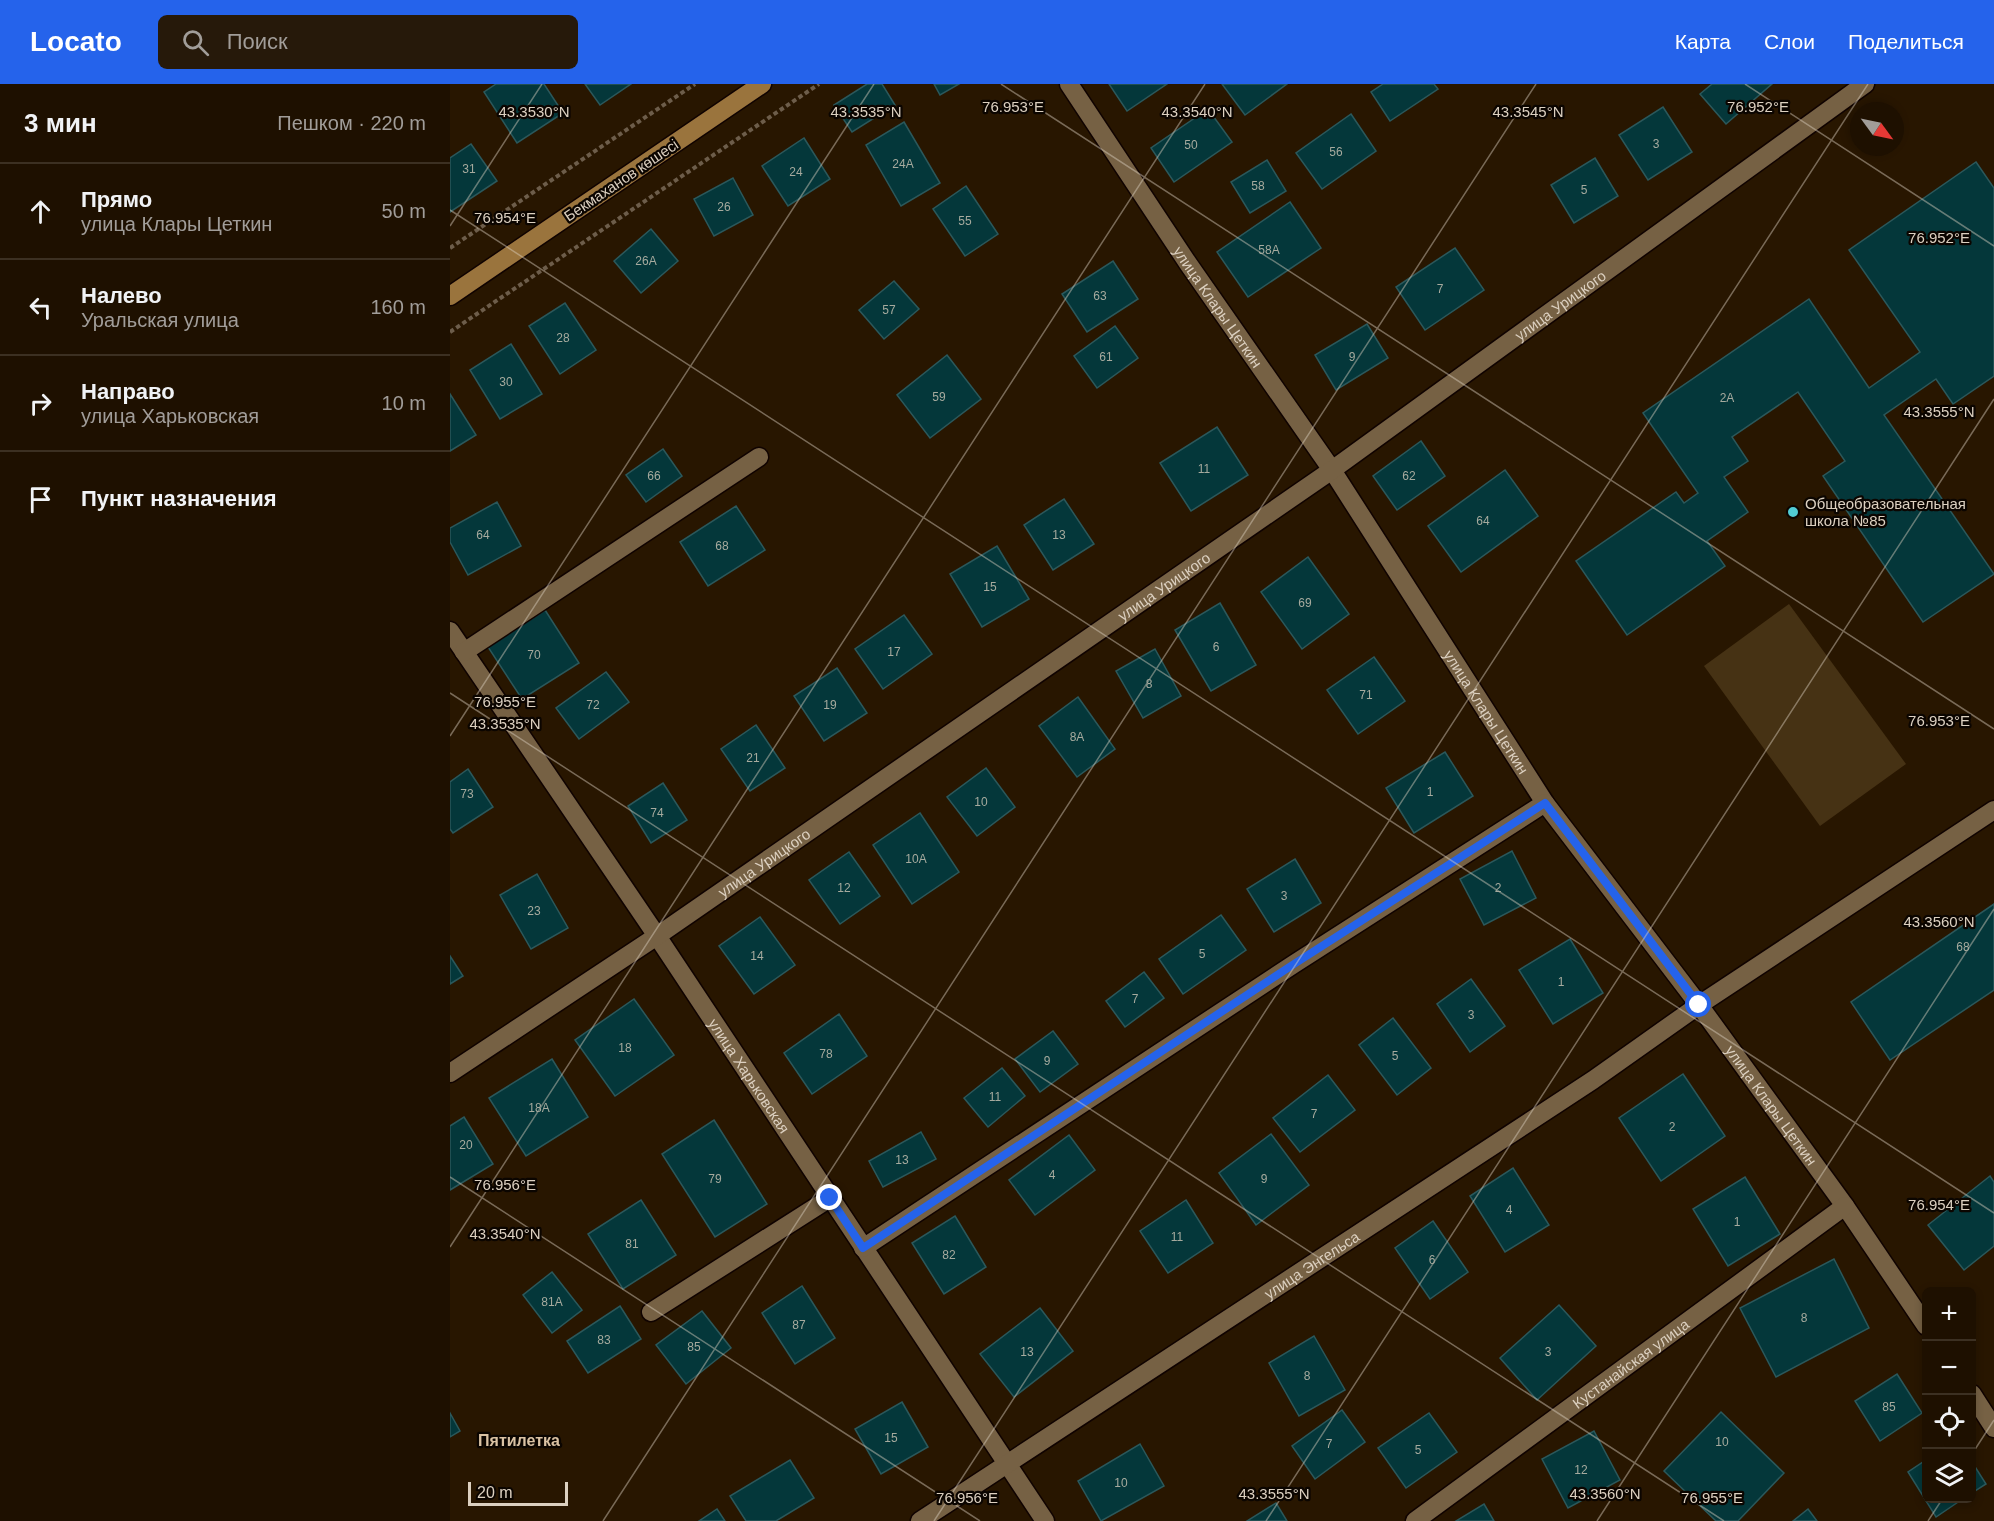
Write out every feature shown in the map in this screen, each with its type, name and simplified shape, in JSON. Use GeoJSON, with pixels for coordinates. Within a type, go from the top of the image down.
{"type":"FeatureCollection","features":[{"type":"Feature","properties":{"kind":"main road","name":"Бекмаханов көшесі"},"geometry":{"type":"LineString","coordinates":[[450,296],[762,84]]}},
{"type":"Feature","properties":{"kind":"street","name":"улица Клары Цеткин"},"geometry":{"type":"LineString","coordinates":[[1069,84],[1187,262],[1332,470],[1545,803],[1699,1005],[1845,1206],[1922,1320]]}},
{"type":"Feature","properties":{"kind":"street","name":"улица Урицкого"},"geometry":{"type":"LineString","coordinates":[[450,1073],[657,936],[1332,470],[1865,84]]}},
{"type":"Feature","properties":{"kind":"street"},"geometry":{"type":"LineString","coordinates":[[464,652],[759,457]]}},
{"type":"Feature","properties":{"kind":"street","name":"улица Харьковская"},"geometry":{"type":"LineString","coordinates":[[450,631],[657,936],[1045,1521]]}},
{"type":"Feature","properties":{"kind":"street"},"geometry":{"type":"LineString","coordinates":[[863,1248],[1294,964],[1545,803]]}},
{"type":"Feature","properties":{"kind":"street","name":"улица Энгельса"},"geometry":{"type":"LineString","coordinates":[[920,1521],[1593,1080],[1699,1005],[1994,810]]}},
{"type":"Feature","properties":{"kind":"street"},"geometry":{"type":"LineString","coordinates":[[651,1312],[830,1198]]}},
{"type":"Feature","properties":{"kind":"street","name":"Кустанайская улица"},"geometry":{"type":"LineString","coordinates":[[1415,1521],[1845,1206]]}},
{"type":"Feature","properties":{"kind":"street"},"geometry":{"type":"LineString","coordinates":[[1972,1395],[1994,1428]]}},
{"type":"Feature","properties":{"kind":"path"},"geometry":{"type":"LineString","coordinates":[[450,248],[695,84]]}},
{"type":"Feature","properties":{"kind":"path"},"geometry":{"type":"LineString","coordinates":[[450,332],[819,84]]}},
{"type":"Feature","properties":{"kind":"shaded area"},"geometry":{"type":"Polygon","coordinates":[[[1789,604],[1906,764],[1820,826],[1704,666],[1789,604]]]}},
{"type":"Feature","properties":{"kind":"building"},"geometry":{"type":"Polygon","coordinates":[[[496,84],[544,84],[563,113],[517,143],[484,92],[496,84]]]}},
{"type":"Feature","properties":{"kind":"building"},"geometry":{"type":"Polygon","coordinates":[[[585,84],[631,84],[600,105],[585,84]]]}},
{"type":"Feature","properties":{"kind":"building"},"geometry":{"type":"Polygon","coordinates":[[[867,84],[882,84],[895,105],[852,132],[834,105],[867,84]]]}},
{"type":"Feature","properties":{"kind":"building"},"geometry":{"type":"Polygon","coordinates":[[[934,84],[959,84],[940,95],[934,84]]]}},
{"type":"Feature","properties":{"kind":"building"},"geometry":{"type":"Polygon","coordinates":[[[1109,84],[1167,84],[1127,111],[1109,84]]]}},
{"type":"Feature","properties":{"kind":"building"},"geometry":{"type":"Polygon","coordinates":[[[1222,84],[1287,84],[1245,115],[1222,84]]]}},
{"type":"Feature","properties":{"kind":"building"},"geometry":{"type":"Polygon","coordinates":[[[1383,84],[1434,84],[1438,89],[1390,121],[1371,92],[1383,84]]]}},
{"type":"Feature","properties":{"kind":"building"},"geometry":{"type":"Polygon","coordinates":[[[1712,84],[1772,84],[1726,124],[1700,94],[1712,84]]]}},
{"type":"Feature","properties":{"kind":"building"},"geometry":{"type":"Polygon","coordinates":[[[1663,107],[1692,152],[1648,180],[1619,135],[1663,107]]]}},
{"type":"Feature","properties":{"kind":"building"},"geometry":{"type":"Polygon","coordinates":[[[1208,109],[1232,142],[1174,182],[1151,148],[1208,109]]]}},
{"type":"Feature","properties":{"kind":"building"},"geometry":{"type":"Polygon","coordinates":[[[1351,114],[1376,151],[1322,189],[1296,153],[1351,114]]]}},
{"type":"Feature","properties":{"kind":"building"},"geometry":{"type":"Polygon","coordinates":[[[904,122],[940,183],[901,206],[866,145],[904,122]]]}},
{"type":"Feature","properties":{"kind":"building"},"geometry":{"type":"Polygon","coordinates":[[[804,138],[830,179],[788,206],[762,166],[804,138]]]}},
{"type":"Feature","properties":{"kind":"building"},"geometry":{"type":"Polygon","coordinates":[[[471,144],[497,181],[450,212],[450,158],[471,144]]]}},
{"type":"Feature","properties":{"kind":"building"},"geometry":{"type":"Polygon","coordinates":[[[1595,158],[1618,196],[1574,223],[1551,185],[1595,158]]]}},
{"type":"Feature","properties":{"kind":"building"},"geometry":{"type":"Polygon","coordinates":[[[1267,160],[1286,191],[1250,213],[1231,182],[1267,160]]]}},
{"type":"Feature","properties":{"kind":"building"},"geometry":{"type":"Polygon","coordinates":[[[1976,162],[1994,188],[1994,376],[1953,404],[1936,379],[1884,415],[1994,574],[1923,622],[1823,476],[1845,461],[1798,392],[1732,437],[1748,461],[1724,477],[1748,512],[1707,541],[1725,566],[1627,635],[1576,561],[1676,492],[1684,503],[1698,493],[1643,413],[1809,299],[1869,388],[1920,352],[1849,250],[1976,162]]]}},
{"type":"Feature","properties":{"kind":"building"},"geometry":{"type":"Polygon","coordinates":[[[733,178],[753,215],[714,236],[694,199],[733,178]]]}},
{"type":"Feature","properties":{"kind":"building"},"geometry":{"type":"Polygon","coordinates":[[[966,186],[998,234],[965,256],[933,209],[966,186]]]}},
{"type":"Feature","properties":{"kind":"building"},"geometry":{"type":"Polygon","coordinates":[[[1290,202],[1321,248],[1248,297],[1217,252],[1290,202]]]}},
{"type":"Feature","properties":{"kind":"building"},"geometry":{"type":"Polygon","coordinates":[[[651,229],[678,261],[641,293],[614,261],[651,229]]]}},
{"type":"Feature","properties":{"kind":"building"},"geometry":{"type":"Polygon","coordinates":[[[1455,248],[1484,290],[1425,330],[1396,287],[1455,248]]]}},
{"type":"Feature","properties":{"kind":"building"},"geometry":{"type":"Polygon","coordinates":[[[1113,261],[1138,299],[1087,332],[1062,294],[1113,261]]]}},
{"type":"Feature","properties":{"kind":"building"},"geometry":{"type":"Polygon","coordinates":[[[894,281],[919,309],[884,339],[859,310],[894,281]]]}},
{"type":"Feature","properties":{"kind":"building"},"geometry":{"type":"Polygon","coordinates":[[[565,303],[596,350],[560,374],[529,326],[565,303]]]}},
{"type":"Feature","properties":{"kind":"building"},"geometry":{"type":"Polygon","coordinates":[[[1367,324],[1388,358],[1336,390],[1315,355],[1367,324]]]}},
{"type":"Feature","properties":{"kind":"building"},"geometry":{"type":"Polygon","coordinates":[[[1115,326],[1138,358],[1097,388],[1074,356],[1115,326]]]}},
{"type":"Feature","properties":{"kind":"building"},"geometry":{"type":"Polygon","coordinates":[[[511,344],[542,394],[500,419],[470,370],[511,344]]]}},
{"type":"Feature","properties":{"kind":"building"},"geometry":{"type":"Polygon","coordinates":[[[947,355],[981,399],[930,438],[897,395],[947,355]]]}},
{"type":"Feature","properties":{"kind":"building"},"geometry":{"type":"Polygon","coordinates":[[[450,394],[476,435],[450,451],[450,394]]]}},
{"type":"Feature","properties":{"kind":"building"},"geometry":{"type":"Polygon","coordinates":[[[1217,427],[1248,475],[1191,511],[1160,463],[1217,427]]]}},
{"type":"Feature","properties":{"kind":"building"},"geometry":{"type":"Polygon","coordinates":[[[1421,441],[1445,476],[1397,510],[1373,476],[1421,441]]]}},
{"type":"Feature","properties":{"kind":"building"},"geometry":{"type":"Polygon","coordinates":[[[663,449],[682,476],[646,502],[626,475],[663,449]]]}},
{"type":"Feature","properties":{"kind":"building"},"geometry":{"type":"Polygon","coordinates":[[[1505,470],[1538,516],[1461,572],[1428,526],[1505,470]]]}},
{"type":"Feature","properties":{"kind":"building"},"geometry":{"type":"Polygon","coordinates":[[[1064,499],[1094,544],[1053,570],[1024,525],[1064,499]]]}},
{"type":"Feature","properties":{"kind":"building"},"geometry":{"type":"Polygon","coordinates":[[[497,502],[521,546],[468,575],[450,542],[450,528],[497,502]]]}},
{"type":"Feature","properties":{"kind":"building"},"geometry":{"type":"Polygon","coordinates":[[[736,506],[765,550],[708,586],[680,542],[736,506]]]}},
{"type":"Feature","properties":{"kind":"building"},"geometry":{"type":"Polygon","coordinates":[[[997,546],[1029,599],[982,627],[950,574],[997,546]]]}},
{"type":"Feature","properties":{"kind":"building"},"geometry":{"type":"Polygon","coordinates":[[[1308,557],[1349,614],[1302,649],[1261,592],[1308,557]]]}},
{"type":"Feature","properties":{"kind":"building"},"geometry":{"type":"Polygon","coordinates":[[[1220,603],[1256,665],[1211,691],[1175,630],[1220,603]]]}},
{"type":"Feature","properties":{"kind":"building"},"geometry":{"type":"Polygon","coordinates":[[[545,610],[579,663],[522,699],[488,647],[545,610]]]}},
{"type":"Feature","properties":{"kind":"building"},"geometry":{"type":"Polygon","coordinates":[[[904,615],[932,654],[883,689],[855,649],[904,615]]]}},
{"type":"Feature","properties":{"kind":"building"},"geometry":{"type":"Polygon","coordinates":[[[1155,649],[1181,696],[1143,718],[1116,671],[1155,649]]]}},
{"type":"Feature","properties":{"kind":"building"},"geometry":{"type":"Polygon","coordinates":[[[1374,657],[1405,701],[1358,734],[1327,690],[1374,657]]]}},
{"type":"Feature","properties":{"kind":"building"},"geometry":{"type":"Polygon","coordinates":[[[837,668],[867,713],[824,741],[794,696],[837,668]]]}},
{"type":"Feature","properties":{"kind":"building"},"geometry":{"type":"Polygon","coordinates":[[[606,672],[629,702],[579,739],[556,708],[606,672]]]}},
{"type":"Feature","properties":{"kind":"building"},"geometry":{"type":"Polygon","coordinates":[[[1078,697],[1115,749],[1077,777],[1039,726],[1078,697]]]}},
{"type":"Feature","properties":{"kind":"building"},"geometry":{"type":"Polygon","coordinates":[[[756,725],[785,768],[750,791],[721,749],[756,725]]]}},
{"type":"Feature","properties":{"kind":"building"},"geometry":{"type":"Polygon","coordinates":[[[1445,752],[1473,796],[1414,833],[1386,788],[1445,752]]]}},
{"type":"Feature","properties":{"kind":"building"},"geometry":{"type":"Polygon","coordinates":[[[986,768],[1015,807],[977,836],[947,797],[986,768]]]}},
{"type":"Feature","properties":{"kind":"building"},"geometry":{"type":"Polygon","coordinates":[[[468,769],[493,807],[453,833],[450,829],[450,782],[468,769]]]}},
{"type":"Feature","properties":{"kind":"building"},"geometry":{"type":"Polygon","coordinates":[[[663,783],[687,820],[651,843],[628,806],[663,783]]]}},
{"type":"Feature","properties":{"kind":"building"},"geometry":{"type":"Polygon","coordinates":[[[920,813],[959,872],[912,904],[873,845],[920,813]]]}},
{"type":"Feature","properties":{"kind":"building"},"geometry":{"type":"Polygon","coordinates":[[[1512,851],[1536,898],[1484,925],[1460,879],[1512,851]]]}},
{"type":"Feature","properties":{"kind":"building"},"geometry":{"type":"Polygon","coordinates":[[[849,852],[880,896],[840,924],[809,880],[849,852]]]}},
{"type":"Feature","properties":{"kind":"building"},"geometry":{"type":"Polygon","coordinates":[[[1295,859],[1321,903],[1274,932],[1247,889],[1295,859]]]}},
{"type":"Feature","properties":{"kind":"building"},"geometry":{"type":"Polygon","coordinates":[[[537,874],[568,928],[531,949],[500,895],[537,874]]]}},
{"type":"Feature","properties":{"kind":"building"},"geometry":{"type":"Polygon","coordinates":[[[1994,904],[1994,990],[1890,1060],[1851,1002],[1994,904]]]}},
{"type":"Feature","properties":{"kind":"building"},"geometry":{"type":"Polygon","coordinates":[[[1221,915],[1246,950],[1183,994],[1159,959],[1221,915]]]}},
{"type":"Feature","properties":{"kind":"building"},"geometry":{"type":"Polygon","coordinates":[[[760,917],[795,965],[754,994],[719,946],[760,917]]]}},
{"type":"Feature","properties":{"kind":"building"},"geometry":{"type":"Polygon","coordinates":[[[1570,939],[1603,993],[1553,1024],[1519,970],[1570,939]]]}},
{"type":"Feature","properties":{"kind":"building"},"geometry":{"type":"Polygon","coordinates":[[[450,956],[463,976],[450,984],[450,956]]]}},
{"type":"Feature","properties":{"kind":"building"},"geometry":{"type":"Polygon","coordinates":[[[1144,972],[1164,998],[1125,1027],[1106,1001],[1144,972]]]}},
{"type":"Feature","properties":{"kind":"building"},"geometry":{"type":"Polygon","coordinates":[[[1471,979],[1505,1026],[1470,1052],[1437,1004],[1471,979]]]}},
{"type":"Feature","properties":{"kind":"building"},"geometry":{"type":"Polygon","coordinates":[[[634,999],[674,1055],[615,1096],[575,1040],[634,999]]]}},
{"type":"Feature","properties":{"kind":"building"},"geometry":{"type":"Polygon","coordinates":[[[839,1014],[867,1056],[812,1094],[784,1053],[839,1014]]]}},
{"type":"Feature","properties":{"kind":"building"},"geometry":{"type":"Polygon","coordinates":[[[1393,1018],[1431,1068],[1397,1095],[1359,1045],[1393,1018]]]}},
{"type":"Feature","properties":{"kind":"building"},"geometry":{"type":"Polygon","coordinates":[[[1053,1031],[1078,1064],[1040,1092],[1015,1059],[1053,1031]]]}},
{"type":"Feature","properties":{"kind":"building"},"geometry":{"type":"Polygon","coordinates":[[[552,1059],[588,1117],[526,1156],[489,1098],[552,1059]]]}},
{"type":"Feature","properties":{"kind":"building"},"geometry":{"type":"Polygon","coordinates":[[[1002,1068],[1025,1096],[988,1127],[964,1098],[1002,1068]]]}},
{"type":"Feature","properties":{"kind":"building"},"geometry":{"type":"Polygon","coordinates":[[[1683,1074],[1725,1136],[1661,1181],[1619,1118],[1683,1074]]]}},
{"type":"Feature","properties":{"kind":"building"},"geometry":{"type":"Polygon","coordinates":[[[1328,1075],[1355,1110],[1300,1152],[1273,1118],[1328,1075]]]}},
{"type":"Feature","properties":{"kind":"building"},"geometry":{"type":"Polygon","coordinates":[[[464,1117],[493,1164],[450,1190],[450,1126],[464,1117]]]}},
{"type":"Feature","properties":{"kind":"building"},"geometry":{"type":"Polygon","coordinates":[[[714,1120],[767,1204],[715,1237],[662,1154],[714,1120]]]}},
{"type":"Feature","properties":{"kind":"building"},"geometry":{"type":"Polygon","coordinates":[[[921,1132],[936,1159],[883,1187],[869,1161],[921,1132]]]}},
{"type":"Feature","properties":{"kind":"building"},"geometry":{"type":"Polygon","coordinates":[[[1271,1134],[1309,1185],[1256,1225],[1219,1173],[1271,1134]]]}},
{"type":"Feature","properties":{"kind":"building"},"geometry":{"type":"Polygon","coordinates":[[[1069,1135],[1095,1170],[1035,1215],[1009,1180],[1069,1135]]]}},
{"type":"Feature","properties":{"kind":"building"},"geometry":{"type":"Polygon","coordinates":[[[1513,1168],[1549,1225],[1505,1252],[1470,1196],[1513,1168]]]}},
{"type":"Feature","properties":{"kind":"building"},"geometry":{"type":"Polygon","coordinates":[[[1990,1176],[1994,1182],[1994,1246],[1964,1270],[1928,1225],[1990,1176]]]}},
{"type":"Feature","properties":{"kind":"building"},"geometry":{"type":"Polygon","coordinates":[[[1745,1177],[1780,1234],[1728,1266],[1693,1209],[1745,1177]]]}},
{"type":"Feature","properties":{"kind":"building"},"geometry":{"type":"Polygon","coordinates":[[[641,1200],[676,1255],[623,1289],[588,1234],[641,1200]]]}},
{"type":"Feature","properties":{"kind":"building"},"geometry":{"type":"Polygon","coordinates":[[[1186,1200],[1213,1243],[1168,1273],[1140,1231],[1186,1200]]]}},
{"type":"Feature","properties":{"kind":"building"},"geometry":{"type":"Polygon","coordinates":[[[955,1216],[986,1267],[944,1294],[912,1243],[955,1216]]]}},
{"type":"Feature","properties":{"kind":"building"},"geometry":{"type":"Polygon","coordinates":[[[1433,1221],[1468,1272],[1430,1299],[1395,1248],[1433,1221]]]}},
{"type":"Feature","properties":{"kind":"building"},"geometry":{"type":"Polygon","coordinates":[[[1834,1259],[1869,1328],[1776,1377],[1740,1308],[1834,1259]]]}},
{"type":"Feature","properties":{"kind":"building"},"geometry":{"type":"Polygon","coordinates":[[[552,1272],[582,1310],[552,1333],[523,1295],[552,1272]]]}},
{"type":"Feature","properties":{"kind":"building"},"geometry":{"type":"Polygon","coordinates":[[[802,1286],[835,1338],[795,1364],[762,1313],[802,1286]]]}},
{"type":"Feature","properties":{"kind":"building"},"geometry":{"type":"Polygon","coordinates":[[[1559,1305],[1596,1346],[1537,1400],[1500,1358],[1559,1305]]]}},
{"type":"Feature","properties":{"kind":"building"},"geometry":{"type":"Polygon","coordinates":[[[620,1306],[641,1339],[588,1373],[567,1341],[620,1306]]]}},
{"type":"Feature","properties":{"kind":"building"},"geometry":{"type":"Polygon","coordinates":[[[1040,1308],[1073,1351],[1014,1397],[980,1354],[1040,1308]]]}},
{"type":"Feature","properties":{"kind":"building"},"geometry":{"type":"Polygon","coordinates":[[[702,1311],[731,1348],[686,1384],[656,1345],[702,1311]]]}},
{"type":"Feature","properties":{"kind":"building"},"geometry":{"type":"Polygon","coordinates":[[[1314,1336],[1345,1390],[1299,1416],[1269,1363],[1314,1336]]]}},
{"type":"Feature","properties":{"kind":"building"},"geometry":{"type":"Polygon","coordinates":[[[1897,1374],[1922,1413],[1880,1441],[1855,1401],[1897,1374]]]}},
{"type":"Feature","properties":{"kind":"building"},"geometry":{"type":"Polygon","coordinates":[[[902,1402],[928,1447],[881,1474],[855,1429],[902,1402]]]}},
{"type":"Feature","properties":{"kind":"building"},"geometry":{"type":"Polygon","coordinates":[[[1342,1410],[1365,1442],[1315,1479],[1292,1446],[1342,1410]]]}},
{"type":"Feature","properties":{"kind":"building"},"geometry":{"type":"Polygon","coordinates":[[[1721,1412],[1784,1473],[1738,1521],[1716,1521],[1664,1471],[1721,1412]]]}},
{"type":"Feature","properties":{"kind":"building"},"geometry":{"type":"Polygon","coordinates":[[[450,1413],[460,1431],[450,1437],[450,1413]]]}},
{"type":"Feature","properties":{"kind":"building"},"geometry":{"type":"Polygon","coordinates":[[[1429,1413],[1457,1452],[1406,1488],[1378,1448],[1429,1413]]]}},
{"type":"Feature","properties":{"kind":"building"},"geometry":{"type":"Polygon","coordinates":[[[1594,1431],[1620,1480],[1568,1508],[1542,1459],[1594,1431]]]}},
{"type":"Feature","properties":{"kind":"building"},"geometry":{"type":"Polygon","coordinates":[[[1140,1444],[1164,1486],[1101,1521],[1078,1481],[1140,1444]]]}},
{"type":"Feature","properties":{"kind":"building"},"geometry":{"type":"Polygon","coordinates":[[[790,1460],[814,1498],[776,1521],[746,1521],[730,1496],[790,1460]]]}},
{"type":"Feature","properties":{"kind":"building"},"geometry":{"type":"Polygon","coordinates":[[[1922,1463],[1922,1494],[1908,1472],[1922,1463]]]}},
{"type":"Feature","properties":{"kind":"building"},"geometry":{"type":"Polygon","coordinates":[[[1976,1468],[1986,1484],[1976,1490],[1976,1468]]]}},
{"type":"Feature","properties":{"kind":"building"},"geometry":{"type":"Polygon","coordinates":[[[1276,1503],[1287,1521],[1247,1521],[1276,1503]]]}},
{"type":"Feature","properties":{"kind":"building"},"geometry":{"type":"Polygon","coordinates":[[[1927,1503],[1957,1503],[1936,1517],[1927,1503]]]}},
{"type":"Feature","properties":{"kind":"building"},"geometry":{"type":"Polygon","coordinates":[[[1484,1504],[1494,1521],[1456,1521],[1484,1504]]]}},
{"type":"Feature","properties":{"kind":"building"},"geometry":{"type":"Polygon","coordinates":[[[717,1509],[725,1521],[699,1521],[717,1509]]]}},
{"type":"Feature","properties":{"kind":"building"},"geometry":{"type":"Polygon","coordinates":[[[1808,1509],[1817,1521],[1793,1521],[1808,1509]]]}},
{"type":"Feature","properties":{"kind":"place","name":"Общеобразовательная школа №85"},"geometry":{"type":"Point","coordinates":[1793,512]}},
{"type":"Feature","properties":{"kind":"district","name":"Пятилетка"},"geometry":{"type":"Point","coordinates":[519,1440]}},
{"type":"Feature","properties":{"kind":"route"},"geometry":{"type":"LineString","coordinates":[[830,1198],[863,1248],[1294,964],[1545,803],[1699,1005]]}}]}
